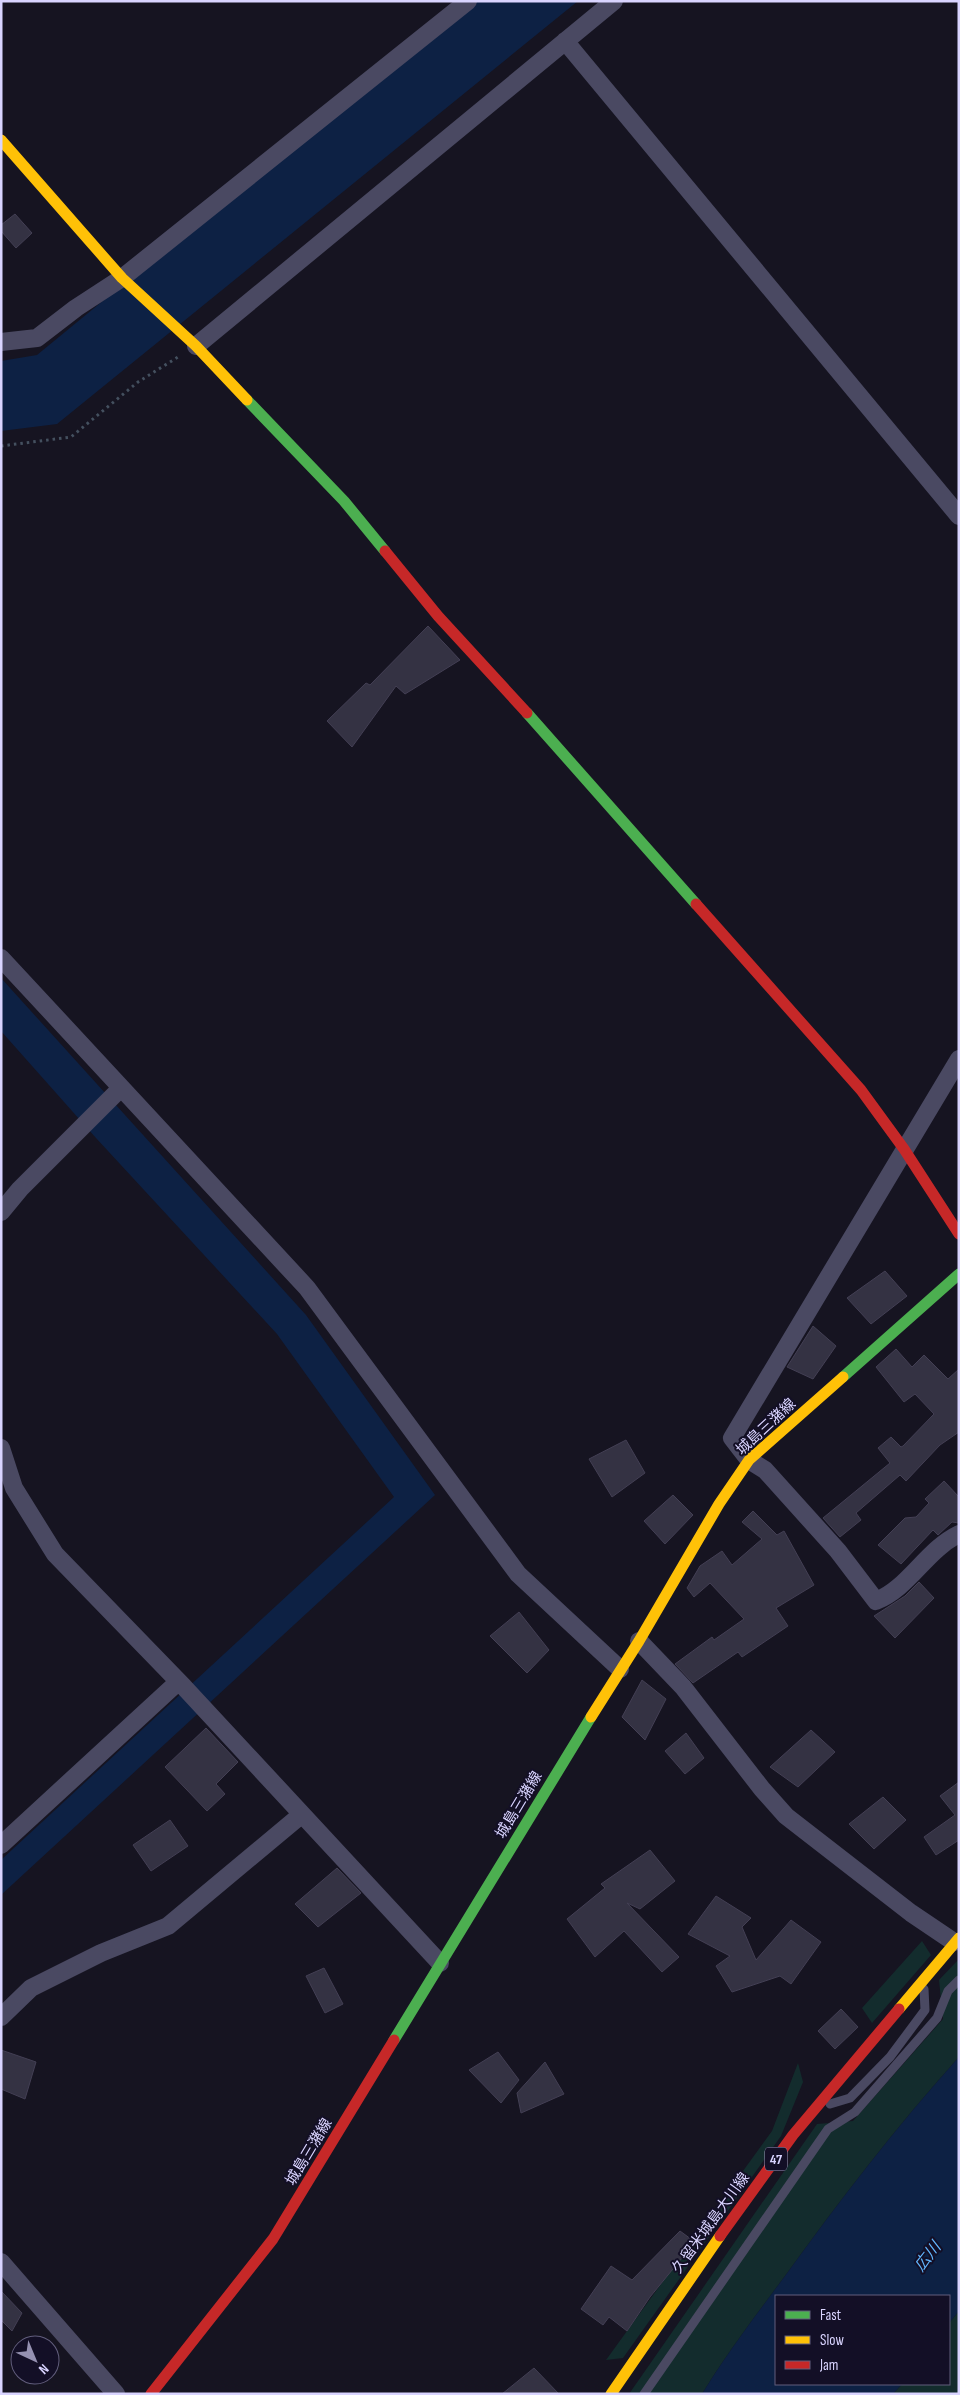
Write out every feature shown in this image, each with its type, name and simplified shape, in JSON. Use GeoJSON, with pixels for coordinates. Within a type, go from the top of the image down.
{"type":"FeatureCollection","features":[{"type":"Feature","properties":{"kind":"main road"},"geometry":{"type":"LineString","coordinates":[[1,140],[122,278],[196,346],[344,501],[438,616],[473,652],[861,1090],[904,1149],[959,1234]]}},
{"type":"Feature","properties":{"kind":"main road","name":"城島三潴線"},"geometry":{"type":"LineString","coordinates":[[151,2394],[273,2239],[440,1963],[639,1641],[719,1504],[749,1460],[959,1274]]}},
{"type":"Feature","properties":{"kind":"main road","name":"久留米城島大川線"},"geometry":{"type":"LineString","coordinates":[[612,2394],[694,2272],[793,2135],[956,1940]]}},
{"type":"Feature","properties":{"kind":"street"},"geometry":{"type":"LineString","coordinates":[[1,342],[37,338],[76,308],[122,278],[468,1]]}},
{"type":"Feature","properties":{"kind":"street"},"geometry":{"type":"LineString","coordinates":[[196,346],[614,1]]}},
{"type":"Feature","properties":{"kind":"street"},"geometry":{"type":"LineString","coordinates":[[565,40],[959,516]]}},
{"type":"Feature","properties":{"kind":"street"},"geometry":{"type":"LineString","coordinates":[[1,958],[307,1288],[518,1574],[620,1669]]}},
{"type":"Feature","properties":{"kind":"street"},"geometry":{"type":"LineString","coordinates":[[959,1059],[732,1438],[749,1460],[765,1470],[838,1551],[876,1601],[889,1596],[944,1541],[959,1534]]}},
{"type":"Feature","properties":{"kind":"street"},"geometry":{"type":"LineString","coordinates":[[1,1212],[20,1188],[121,1088]]}},
{"type":"Feature","properties":{"kind":"street"},"geometry":{"type":"LineString","coordinates":[[1,1448],[8,1488],[55,1554],[206,1711],[440,1963]]}},
{"type":"Feature","properties":{"kind":"street"},"geometry":{"type":"LineString","coordinates":[[639,1641],[683,1687],[762,1789],[786,1816],[911,1913],[956,1940]]}},
{"type":"Feature","properties":{"kind":"street"},"geometry":{"type":"LineString","coordinates":[[1,1845],[181,1685]]}},
{"type":"Feature","properties":{"kind":"street"},"geometry":{"type":"LineString","coordinates":[[1,2017],[31,1988],[101,1953],[168,1926],[301,1815]]}},
{"type":"Feature","properties":{"kind":"street"},"geometry":{"type":"LineString","coordinates":[[1,2262],[116,2394]]}},
{"type":"Feature","properties":{"kind":"lane"},"geometry":{"type":"LineString","coordinates":[[816,2108],[850,2098],[890,2057],[925,2010],[923,1979]]}},
{"type":"Feature","properties":{"kind":"lane"},"geometry":{"type":"LineString","coordinates":[[644,2394],[828,2129],[855,2112],[898,2064],[937,2018],[948,1991],[959,1980]]}},
{"type":"Feature","properties":{"kind":"lane"},"geometry":{"type":"LineString","coordinates":[[890,2057],[898,2064]]}},
{"type":"Feature","properties":{"kind":"path"},"geometry":{"type":"LineString","coordinates":[[1,446],[71,437],[138,382],[196,346]]}},
{"type":"Feature","properties":{"kind":"green space"},"geometry":{"type":"Polygon","coordinates":[[[922,1941],[931,1955],[872,2023],[862,2008],[922,1941]]]}},
{"type":"Feature","properties":{"kind":"green space"},"geometry":{"type":"Polygon","coordinates":[[[959,1959],[959,2057],[913,2110],[848,2192],[742,2334],[702,2394],[629,2394],[817,2124],[853,2121],[943,2019],[939,1980],[959,1959]]]}},
{"type":"Feature","properties":{"kind":"green space"},"geometry":{"type":"Polygon","coordinates":[[[798,2063],[803,2082],[781,2136],[623,2358],[606,2360],[772,2131],[798,2063]]]}},
{"type":"Feature","properties":{"kind":"green space"},"geometry":{"type":"Polygon","coordinates":[[[959,2311],[959,2394],[893,2394],[901,2385],[950,2385],[950,2322],[959,2311]]]}},
{"type":"Feature","properties":{"kind":"water"},"geometry":{"type":"Polygon","coordinates":[[[468,1],[578,1],[57,424],[1,431],[1,361],[37,355],[468,1]]]}},
{"type":"Feature","properties":{"kind":"water"},"geometry":{"type":"Polygon","coordinates":[[[1,978],[306,1315],[435,1495],[1,1895],[1,1860],[394,1497],[277,1334],[96,1138],[1,1031],[1,978]]]}},
{"type":"Feature","properties":{"kind":"water","name":"広川"},"geometry":{"type":"Polygon","coordinates":[[[959,2057],[959,2311],[950,2322],[950,2295],[775,2295],[775,2385],[901,2385],[893,2394],[702,2394],[742,2334],[848,2192],[913,2110],[959,2057]]]}},
{"type":"Feature","properties":{"kind":"building"},"geometry":{"type":"Polygon","coordinates":[[[15,214],[32,233],[16,248],[1,231],[1,225],[15,214]]]}},
{"type":"Feature","properties":{"kind":"building"},"geometry":{"type":"Polygon","coordinates":[[[428,626],[460,660],[405,694],[396,686],[352,747],[327,721],[366,683],[370,685],[428,626]]]}},
{"type":"Feature","properties":{"kind":"building"},"geometry":{"type":"Polygon","coordinates":[[[885,1271],[907,1296],[871,1324],[847,1298],[885,1271]]]}},
{"type":"Feature","properties":{"kind":"building"},"geometry":{"type":"Polygon","coordinates":[[[813,1326],[836,1346],[813,1379],[787,1367],[813,1326]]]}},
{"type":"Feature","properties":{"kind":"building"},"geometry":{"type":"Polygon","coordinates":[[[896,1349],[912,1367],[924,1355],[948,1379],[959,1369],[959,1432],[940,1445],[906,1481],[900,1475],[856,1513],[861,1520],[840,1537],[823,1518],[890,1463],[878,1448],[891,1437],[901,1447],[903,1446],[934,1414],[915,1394],[904,1402],[876,1367],[896,1349]]]}},
{"type":"Feature","properties":{"kind":"building"},"geometry":{"type":"Polygon","coordinates":[[[626,1440],[645,1473],[612,1497],[589,1459],[626,1440]]]}},
{"type":"Feature","properties":{"kind":"building"},"geometry":{"type":"Polygon","coordinates":[[[944,1481],[959,1497],[959,1523],[952,1522],[938,1535],[933,1530],[901,1564],[878,1545],[905,1518],[916,1517],[929,1503],[925,1499],[944,1481]]]}},
{"type":"Feature","properties":{"kind":"building"},"geometry":{"type":"Polygon","coordinates":[[[673,1495],[693,1515],[665,1544],[644,1521],[673,1495]]]}},
{"type":"Feature","properties":{"kind":"building"},"geometry":{"type":"Polygon","coordinates":[[[753,1511],[777,1535],[784,1531],[814,1585],[776,1608],[788,1626],[742,1657],[738,1652],[693,1683],[675,1664],[712,1637],[714,1640],[744,1619],[710,1583],[694,1597],[687,1588],[700,1566],[722,1551],[732,1565],[762,1539],[742,1522],[753,1511]]]}},
{"type":"Feature","properties":{"kind":"building"},"geometry":{"type":"Polygon","coordinates":[[[919,1582],[934,1598],[895,1638],[874,1616],[905,1596],[919,1582]]]}},
{"type":"Feature","properties":{"kind":"building"},"geometry":{"type":"Polygon","coordinates":[[[519,1612],[549,1650],[527,1673],[490,1636],[519,1612]]]}},
{"type":"Feature","properties":{"kind":"building"},"geometry":{"type":"Polygon","coordinates":[[[642,1680],[666,1699],[645,1740],[622,1717],[642,1680]]]}},
{"type":"Feature","properties":{"kind":"building"},"geometry":{"type":"Polygon","coordinates":[[[206,1728],[238,1762],[216,1784],[225,1794],[207,1811],[165,1767],[206,1728]]]}},
{"type":"Feature","properties":{"kind":"building"},"geometry":{"type":"Polygon","coordinates":[[[811,1730],[835,1752],[798,1787],[770,1767],[811,1730]]]}},
{"type":"Feature","properties":{"kind":"building"},"geometry":{"type":"Polygon","coordinates":[[[686,1733],[704,1758],[685,1774],[665,1751],[686,1733]]]}},
{"type":"Feature","properties":{"kind":"building"},"geometry":{"type":"Polygon","coordinates":[[[959,1782],[959,1840],[936,1855],[924,1837],[955,1815],[940,1796],[959,1782]]]}},
{"type":"Feature","properties":{"kind":"building"},"geometry":{"type":"Polygon","coordinates":[[[883,1797],[906,1820],[874,1849],[849,1824],[883,1797]]]}},
{"type":"Feature","properties":{"kind":"building"},"geometry":{"type":"Polygon","coordinates":[[[170,1820],[188,1846],[151,1871],[133,1845],[170,1820]]]}},
{"type":"Feature","properties":{"kind":"building"},"geometry":{"type":"Polygon","coordinates":[[[650,1850],[675,1881],[640,1909],[627,1903],[679,1957],[662,1972],[624,1931],[595,1957],[567,1919],[605,1888],[601,1884],[650,1850]]]}},
{"type":"Feature","properties":{"kind":"building"},"geometry":{"type":"Polygon","coordinates":[[[337,1868],[361,1893],[318,1927],[295,1904],[337,1868]]]}},
{"type":"Feature","properties":{"kind":"building"},"geometry":{"type":"Polygon","coordinates":[[[716,1896],[751,1918],[742,1927],[756,1960],[791,1920],[821,1942],[791,1984],[780,1976],[732,1992],[716,1966],[730,1956],[688,1934],[716,1896]]]}},
{"type":"Feature","properties":{"kind":"building"},"geometry":{"type":"Polygon","coordinates":[[[324,1968],[343,2004],[325,2013],[306,1976],[324,1968]]]}},
{"type":"Feature","properties":{"kind":"building"},"geometry":{"type":"Polygon","coordinates":[[[841,2009],[858,2027],[835,2049],[818,2031],[841,2009]]]}},
{"type":"Feature","properties":{"kind":"building"},"geometry":{"type":"Polygon","coordinates":[[[1,2050],[36,2062],[25,2099],[1,2089],[1,2050]]]}},
{"type":"Feature","properties":{"kind":"building"},"geometry":{"type":"Polygon","coordinates":[[[498,2052],[519,2080],[501,2103],[469,2070],[498,2052]]]}},
{"type":"Feature","properties":{"kind":"building"},"geometry":{"type":"Polygon","coordinates":[[[545,2062],[564,2094],[521,2113],[517,2093],[545,2062]]]}},
{"type":"Feature","properties":{"kind":"building"},"geometry":{"type":"Polygon","coordinates":[[[680,2231],[695,2242],[650,2297],[627,2331],[609,2317],[603,2325],[581,2309],[611,2266],[632,2280],[680,2231]]]}},
{"type":"Feature","properties":{"kind":"building"},"geometry":{"type":"Polygon","coordinates":[[[1,2291],[22,2313],[12,2331],[1,2320],[1,2291]]]}},
{"type":"Feature","properties":{"kind":"building"},"geometry":{"type":"Polygon","coordinates":[[[534,2368],[559,2394],[502,2394],[534,2368]]]}},
{"type":"Feature","properties":{"kind":"traffic: fast"},"geometry":{"type":"LineString","coordinates":[[247,400],[344,501],[385,551]]}},
{"type":"Feature","properties":{"kind":"traffic: fast"},"geometry":{"type":"LineString","coordinates":[[527,713],[696,904]]}},
{"type":"Feature","properties":{"kind":"traffic: fast"},"geometry":{"type":"LineString","coordinates":[[843,1377],[959,1274]]}},
{"type":"Feature","properties":{"kind":"traffic: fast"},"geometry":{"type":"LineString","coordinates":[[394,2040],[591,1717]]}},
{"type":"Feature","properties":{"kind":"traffic: slow"},"geometry":{"type":"LineString","coordinates":[[1,140],[122,278],[196,346],[247,400]]}},
{"type":"Feature","properties":{"kind":"traffic: slow"},"geometry":{"type":"LineString","coordinates":[[591,1717],[639,1641],[719,1504],[749,1460],[843,1377]]}},
{"type":"Feature","properties":{"kind":"traffic: slow"},"geometry":{"type":"LineString","coordinates":[[899,2009],[959,1938]]}},
{"type":"Feature","properties":{"kind":"traffic: slow"},"geometry":{"type":"LineString","coordinates":[[611,2394],[720,2236]]}},
{"type":"Feature","properties":{"kind":"traffic: jam"},"geometry":{"type":"LineString","coordinates":[[385,551],[438,616],[527,713]]}},
{"type":"Feature","properties":{"kind":"traffic: jam"},"geometry":{"type":"LineString","coordinates":[[696,904],[861,1090],[904,1149],[959,1234]]}},
{"type":"Feature","properties":{"kind":"traffic: jam"},"geometry":{"type":"LineString","coordinates":[[720,2236],[793,2135],[899,2009]]}},
{"type":"Feature","properties":{"kind":"traffic: jam"},"geometry":{"type":"LineString","coordinates":[[151,2394],[273,2239],[394,2040]]}}]}
